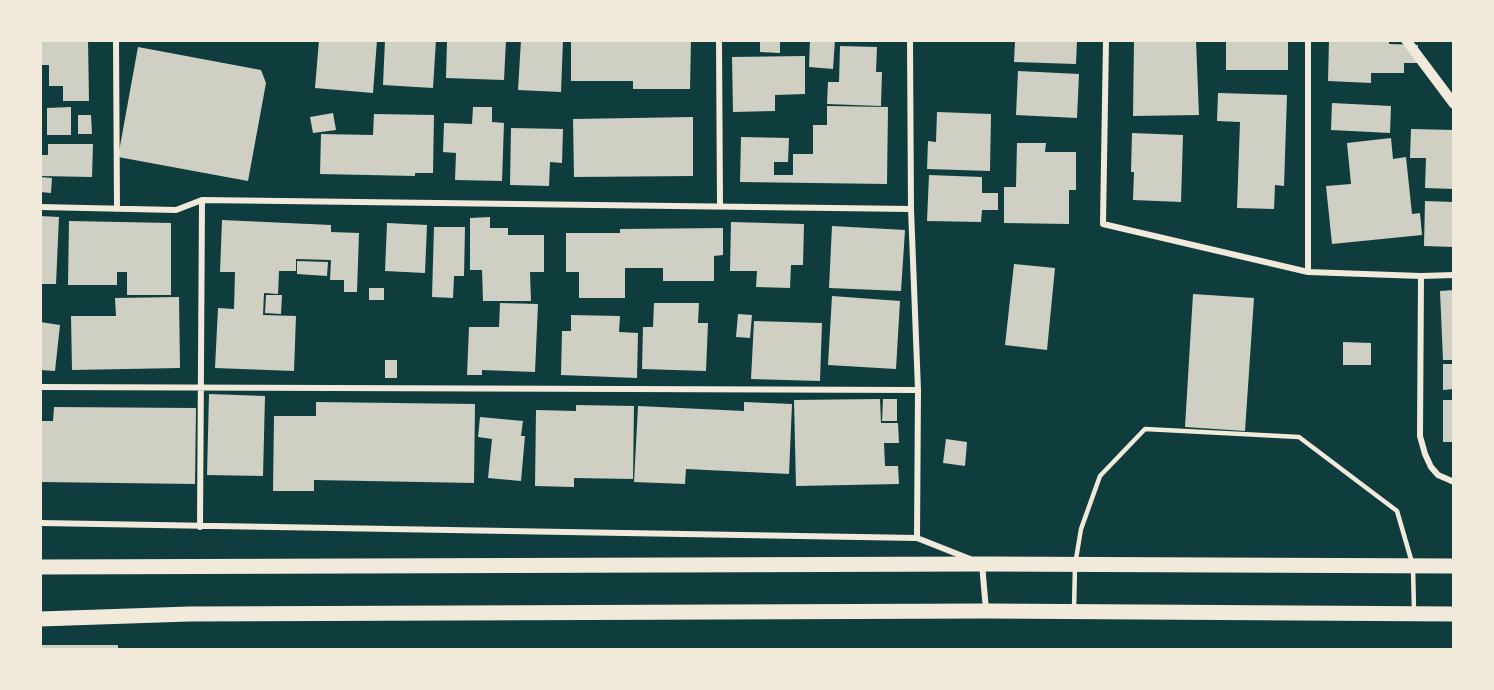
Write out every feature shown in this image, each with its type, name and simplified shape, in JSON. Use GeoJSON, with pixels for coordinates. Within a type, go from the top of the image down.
{"type":"FeatureCollection","features":[{"type":"Feature","properties":{"kind":"main road"},"geometry":{"type":"LineString","coordinates":[[40,567],[982,564],[1454,566]]}},
{"type":"Feature","properties":{"kind":"main road"},"geometry":{"type":"LineString","coordinates":[[40,619],[189,614],[987,611],[1454,614]]}},
{"type":"Feature","properties":{"kind":"street"},"geometry":{"type":"LineString","coordinates":[[116,40],[117,209]]}},
{"type":"Feature","properties":{"kind":"street"},"geometry":{"type":"LineString","coordinates":[[719,40],[720,206]]}},
{"type":"Feature","properties":{"kind":"street"},"geometry":{"type":"LineString","coordinates":[[910,40],[911,209],[918,390],[917,538]]}},
{"type":"Feature","properties":{"kind":"street"},"geometry":{"type":"LineString","coordinates":[[1106,40],[1104,224],[1308,272],[1454,276]]}},
{"type":"Feature","properties":{"kind":"street"},"geometry":{"type":"LineString","coordinates":[[1308,40],[1308,272]]}},
{"type":"Feature","properties":{"kind":"street"},"geometry":{"type":"LineString","coordinates":[[1406,40],[1454,104]]}},
{"type":"Feature","properties":{"kind":"street"},"geometry":{"type":"LineString","coordinates":[[200,527],[202,200]]}},
{"type":"Feature","properties":{"kind":"street"},"geometry":{"type":"LineString","coordinates":[[40,207],[176,210],[202,200],[911,209]]}},
{"type":"Feature","properties":{"kind":"street"},"geometry":{"type":"LineString","coordinates":[[1420,276],[1420,435],[1431,467],[1438,475],[1454,482]]}},
{"type":"Feature","properties":{"kind":"street"},"geometry":{"type":"LineString","coordinates":[[40,387],[918,390]]}},
{"type":"Feature","properties":{"kind":"street"},"geometry":{"type":"LineString","coordinates":[[40,524],[917,538],[982,564],[987,611]]}},
{"type":"Feature","properties":{"kind":"lane"},"geometry":{"type":"LineString","coordinates":[[1074,611],[1075,566],[1081,529],[1100,476],[1145,429],[1299,437],[1397,511],[1413,566],[1413,614]]}},
{"type":"Feature","properties":{"kind":"building"},"geometry":{"type":"Polygon","coordinates":[[[40,40],[88,40],[89,101],[63,101],[63,86],[49,86],[49,65],[40,65],[40,40]]]}},
{"type":"Feature","properties":{"kind":"building"},"geometry":{"type":"Polygon","coordinates":[[[319,40],[377,40],[373,93],[315,88],[319,40]]]}},
{"type":"Feature","properties":{"kind":"building"},"geometry":{"type":"Polygon","coordinates":[[[385,40],[436,40],[433,88],[383,85],[385,40]]]}},
{"type":"Feature","properties":{"kind":"building"},"geometry":{"type":"Polygon","coordinates":[[[447,40],[506,40],[504,80],[446,78],[447,40]]]}},
{"type":"Feature","properties":{"kind":"building"},"geometry":{"type":"Polygon","coordinates":[[[521,40],[563,40],[561,92],[518,90],[521,40]]]}},
{"type":"Feature","properties":{"kind":"building"},"geometry":{"type":"Polygon","coordinates":[[[571,40],[691,40],[690,89],[633,89],[633,81],[571,81],[571,40]]]}},
{"type":"Feature","properties":{"kind":"building"},"geometry":{"type":"Polygon","coordinates":[[[760,40],[780,40],[780,53],[760,52],[760,40]]]}},
{"type":"Feature","properties":{"kind":"building"},"geometry":{"type":"Polygon","coordinates":[[[810,40],[835,40],[833,69],[809,67],[810,40]]]}},
{"type":"Feature","properties":{"kind":"building"},"geometry":{"type":"Polygon","coordinates":[[[1015,40],[1077,40],[1076,64],[1014,62],[1015,40]]]}},
{"type":"Feature","properties":{"kind":"building"},"geometry":{"type":"Polygon","coordinates":[[[1134,40],[1196,40],[1199,115],[1133,116],[1134,40]]]}},
{"type":"Feature","properties":{"kind":"building"},"geometry":{"type":"Polygon","coordinates":[[[1226,40],[1288,40],[1288,70],[1226,70],[1226,40]]]}},
{"type":"Feature","properties":{"kind":"building"},"geometry":{"type":"Polygon","coordinates":[[[1329,40],[1389,40],[1389,44],[1418,45],[1417,63],[1404,63],[1404,73],[1371,73],[1371,83],[1328,81],[1329,40]]]}},
{"type":"Feature","properties":{"kind":"building"},"geometry":{"type":"Polygon","coordinates":[[[840,46],[877,47],[876,72],[882,72],[881,106],[827,104],[828,82],[839,82],[840,46]]]}},
{"type":"Feature","properties":{"kind":"building"},"geometry":{"type":"Polygon","coordinates":[[[138,47],[261,70],[266,83],[248,181],[118,157],[138,47]]]}},
{"type":"Feature","properties":{"kind":"building"},"geometry":{"type":"Polygon","coordinates":[[[805,56],[805,94],[775,95],[775,111],[733,112],[732,57],[805,56]]]}},
{"type":"Feature","properties":{"kind":"building"},"geometry":{"type":"Polygon","coordinates":[[[1018,71],[1079,74],[1077,118],[1016,115],[1018,71]]]}},
{"type":"Feature","properties":{"kind":"building"},"geometry":{"type":"Polygon","coordinates":[[[1218,93],[1287,95],[1284,186],[1275,185],[1274,209],[1237,208],[1240,122],[1217,121],[1218,93]]]}},
{"type":"Feature","properties":{"kind":"building"},"geometry":{"type":"Polygon","coordinates":[[[1332,103],[1391,106],[1390,133],[1331,130],[1332,103]]]}},
{"type":"Feature","properties":{"kind":"building"},"geometry":{"type":"Polygon","coordinates":[[[827,106],[888,107],[887,184],[740,182],[741,137],[789,138],[788,162],[774,162],[774,175],[793,175],[793,154],[813,154],[813,125],[827,125],[827,106]]]}},
{"type":"Feature","properties":{"kind":"building"},"geometry":{"type":"Polygon","coordinates":[[[71,107],[71,135],[47,135],[47,108],[71,107]]]}},
{"type":"Feature","properties":{"kind":"building"},"geometry":{"type":"Polygon","coordinates":[[[473,107],[492,107],[492,122],[504,123],[502,181],[455,180],[456,153],[443,152],[444,123],[472,124],[473,107]]]}},
{"type":"Feature","properties":{"kind":"building"},"geometry":{"type":"Polygon","coordinates":[[[937,112],[991,114],[990,171],[927,169],[928,141],[936,142],[937,112]]]}},
{"type":"Feature","properties":{"kind":"building"},"geometry":{"type":"Polygon","coordinates":[[[333,113],[336,130],[313,133],[310,117],[333,113]]]}},
{"type":"Feature","properties":{"kind":"building"},"geometry":{"type":"Polygon","coordinates":[[[374,114],[434,115],[433,173],[415,173],[415,176],[320,174],[321,134],[373,135],[374,114]]]}},
{"type":"Feature","properties":{"kind":"building"},"geometry":{"type":"Polygon","coordinates":[[[78,115],[91,115],[92,134],[78,134],[78,115]]]}},
{"type":"Feature","properties":{"kind":"building"},"geometry":{"type":"Polygon","coordinates":[[[693,117],[693,176],[574,177],[573,119],[693,117]]]}},
{"type":"Feature","properties":{"kind":"building"},"geometry":{"type":"Polygon","coordinates":[[[511,128],[563,129],[562,163],[550,162],[549,186],[510,185],[511,128]]]}},
{"type":"Feature","properties":{"kind":"building"},"geometry":{"type":"Polygon","coordinates":[[[1411,129],[1454,130],[1454,189],[1425,188],[1426,158],[1410,158],[1411,129]]]}},
{"type":"Feature","properties":{"kind":"building"},"geometry":{"type":"Polygon","coordinates":[[[1132,133],[1183,135],[1181,202],[1133,200],[1132,133]]]}},
{"type":"Feature","properties":{"kind":"building"},"geometry":{"type":"Polygon","coordinates":[[[1391,138],[1393,159],[1406,157],[1412,214],[1420,213],[1422,235],[1332,244],[1326,186],[1351,184],[1347,143],[1391,138]]]}},
{"type":"Feature","properties":{"kind":"building"},"geometry":{"type":"Polygon","coordinates":[[[1017,143],[1046,143],[1045,152],[1076,152],[1076,190],[1069,190],[1069,224],[1004,223],[1004,187],[1016,187],[1017,143]]]}},
{"type":"Feature","properties":{"kind":"building"},"geometry":{"type":"Polygon","coordinates":[[[48,144],[93,144],[92,177],[40,176],[40,155],[48,155],[48,144]]]}},
{"type":"Feature","properties":{"kind":"building"},"geometry":{"type":"Polygon","coordinates":[[[929,175],[982,177],[982,193],[998,193],[998,210],[982,210],[981,222],[927,221],[929,175]]]}},
{"type":"Feature","properties":{"kind":"building"},"geometry":{"type":"Polygon","coordinates":[[[40,177],[52,178],[51,193],[40,192],[40,177]]]}},
{"type":"Feature","properties":{"kind":"building"},"geometry":{"type":"Polygon","coordinates":[[[1425,201],[1454,202],[1454,247],[1424,246],[1425,201]]]}},
{"type":"Feature","properties":{"kind":"building"},"geometry":{"type":"Polygon","coordinates":[[[40,216],[59,217],[56,284],[40,284],[40,216]]]}},
{"type":"Feature","properties":{"kind":"building"},"geometry":{"type":"Polygon","coordinates":[[[490,217],[490,228],[508,228],[508,235],[544,235],[544,272],[530,272],[531,301],[483,301],[482,270],[470,270],[470,218],[490,217]]]}},
{"type":"Feature","properties":{"kind":"building"},"geometry":{"type":"Polygon","coordinates":[[[222,220],[331,225],[331,232],[359,233],[357,292],[344,292],[344,280],[330,280],[331,260],[296,259],[296,271],[279,271],[278,294],[264,293],[263,315],[296,316],[294,371],[215,368],[218,308],[234,309],[235,272],[220,272],[222,220]]]}},
{"type":"Feature","properties":{"kind":"building"},"geometry":{"type":"Polygon","coordinates":[[[69,221],[171,223],[171,295],[127,295],[127,272],[117,272],[117,285],[68,285],[69,221]]]}},
{"type":"Feature","properties":{"kind":"building"},"geometry":{"type":"Polygon","coordinates":[[[731,222],[804,224],[803,265],[791,265],[790,288],[756,287],[757,271],[730,271],[731,222]]]}},
{"type":"Feature","properties":{"kind":"building"},"geometry":{"type":"Polygon","coordinates":[[[387,223],[427,225],[425,273],[385,271],[387,223]]]}},
{"type":"Feature","properties":{"kind":"building"},"geometry":{"type":"Polygon","coordinates":[[[832,226],[905,230],[901,291],[829,288],[832,226]]]}},
{"type":"Feature","properties":{"kind":"building"},"geometry":{"type":"Polygon","coordinates":[[[434,227],[465,227],[464,276],[454,276],[453,298],[432,297],[434,227]]]}},
{"type":"Feature","properties":{"kind":"building"},"geometry":{"type":"Polygon","coordinates":[[[723,228],[723,255],[714,256],[714,281],[663,281],[663,268],[625,268],[625,298],[579,298],[579,272],[566,272],[566,233],[620,233],[620,229],[723,228]]]}},
{"type":"Feature","properties":{"kind":"building"},"geometry":{"type":"Polygon","coordinates":[[[297,261],[328,262],[327,276],[297,274],[297,261]]]}},
{"type":"Feature","properties":{"kind":"building"},"geometry":{"type":"Polygon","coordinates":[[[1014,264],[1055,268],[1047,350],[1005,345],[1014,264]]]}},
{"type":"Feature","properties":{"kind":"building"},"geometry":{"type":"Polygon","coordinates":[[[369,288],[384,288],[384,300],[369,300],[369,288]]]}},
{"type":"Feature","properties":{"kind":"building"},"geometry":{"type":"Polygon","coordinates":[[[1454,290],[1454,360],[1443,360],[1440,291],[1454,290]]]}},
{"type":"Feature","properties":{"kind":"building"},"geometry":{"type":"Polygon","coordinates":[[[1193,294],[1254,298],[1245,431],[1185,427],[1193,294]]]}},
{"type":"Feature","properties":{"kind":"building"},"geometry":{"type":"Polygon","coordinates":[[[266,295],[282,295],[281,314],[265,313],[266,295]]]}},
{"type":"Feature","properties":{"kind":"building"},"geometry":{"type":"Polygon","coordinates":[[[832,296],[900,301],[896,369],[828,365],[832,296]]]}},
{"type":"Feature","properties":{"kind":"building"},"geometry":{"type":"Polygon","coordinates":[[[179,297],[180,368],[72,370],[71,316],[116,316],[115,298],[179,297]]]}},
{"type":"Feature","properties":{"kind":"building"},"geometry":{"type":"Polygon","coordinates":[[[500,303],[538,304],[535,372],[482,370],[482,375],[467,375],[469,327],[499,327],[500,303]]]}},
{"type":"Feature","properties":{"kind":"building"},"geometry":{"type":"Polygon","coordinates":[[[654,303],[699,303],[698,323],[708,323],[706,371],[642,369],[643,327],[653,327],[654,303]]]}},
{"type":"Feature","properties":{"kind":"building"},"geometry":{"type":"Polygon","coordinates":[[[738,314],[752,315],[750,338],[736,337],[738,314]]]}},
{"type":"Feature","properties":{"kind":"building"},"geometry":{"type":"Polygon","coordinates":[[[571,315],[620,316],[619,332],[638,333],[637,378],[561,375],[562,331],[571,331],[571,315]]]}},
{"type":"Feature","properties":{"kind":"building"},"geometry":{"type":"Polygon","coordinates":[[[754,321],[822,323],[820,381],[751,379],[754,321]]]}},
{"type":"Feature","properties":{"kind":"building"},"geometry":{"type":"Polygon","coordinates":[[[40,322],[60,325],[55,371],[40,370],[40,322]]]}},
{"type":"Feature","properties":{"kind":"building"},"geometry":{"type":"Polygon","coordinates":[[[1343,342],[1371,343],[1371,365],[1343,365],[1343,342]]]}},
{"type":"Feature","properties":{"kind":"building"},"geometry":{"type":"Polygon","coordinates":[[[385,360],[397,360],[397,378],[385,378],[385,360]]]}},
{"type":"Feature","properties":{"kind":"building"},"geometry":{"type":"Polygon","coordinates":[[[1443,364],[1454,364],[1454,389],[1443,390],[1443,364]]]}},
{"type":"Feature","properties":{"kind":"building"},"geometry":{"type":"Polygon","coordinates":[[[209,394],[265,396],[263,476],[207,475],[209,394]]]}},
{"type":"Feature","properties":{"kind":"building"},"geometry":{"type":"Polygon","coordinates":[[[880,399],[881,423],[898,423],[899,443],[884,443],[885,466],[898,466],[899,484],[796,486],[794,400],[880,399]]]}},
{"type":"Feature","properties":{"kind":"building"},"geometry":{"type":"Polygon","coordinates":[[[883,399],[897,399],[897,421],[882,421],[883,399]]]}},
{"type":"Feature","properties":{"kind":"building"},"geometry":{"type":"Polygon","coordinates":[[[1443,400],[1454,400],[1454,442],[1443,442],[1443,400]]]}},
{"type":"Feature","properties":{"kind":"building"},"geometry":{"type":"Polygon","coordinates":[[[316,402],[475,404],[474,483],[314,480],[314,491],[273,491],[274,416],[316,416],[316,402]]]}},
{"type":"Feature","properties":{"kind":"building"},"geometry":{"type":"Polygon","coordinates":[[[744,402],[792,404],[789,474],[686,469],[685,484],[634,482],[638,406],[744,411],[744,402]]]}},
{"type":"Feature","properties":{"kind":"building"},"geometry":{"type":"Polygon","coordinates":[[[576,405],[634,406],[633,479],[574,478],[574,487],[535,486],[536,410],[576,411],[576,405]]]}},
{"type":"Feature","properties":{"kind":"building"},"geometry":{"type":"Polygon","coordinates":[[[54,407],[196,408],[195,484],[40,482],[40,421],[53,421],[54,407]]]}},
{"type":"Feature","properties":{"kind":"building"},"geometry":{"type":"Polygon","coordinates":[[[480,417],[523,421],[521,436],[525,436],[521,481],[488,478],[492,439],[478,437],[480,417]]]}},
{"type":"Feature","properties":{"kind":"building"},"geometry":{"type":"Polygon","coordinates":[[[946,439],[967,442],[965,466],[943,463],[946,439]]]}},
{"type":"Feature","properties":{"kind":"building"},"geometry":{"type":"Polygon","coordinates":[[[40,645],[118,645],[118,650],[40,650],[40,645]]]}}]}
